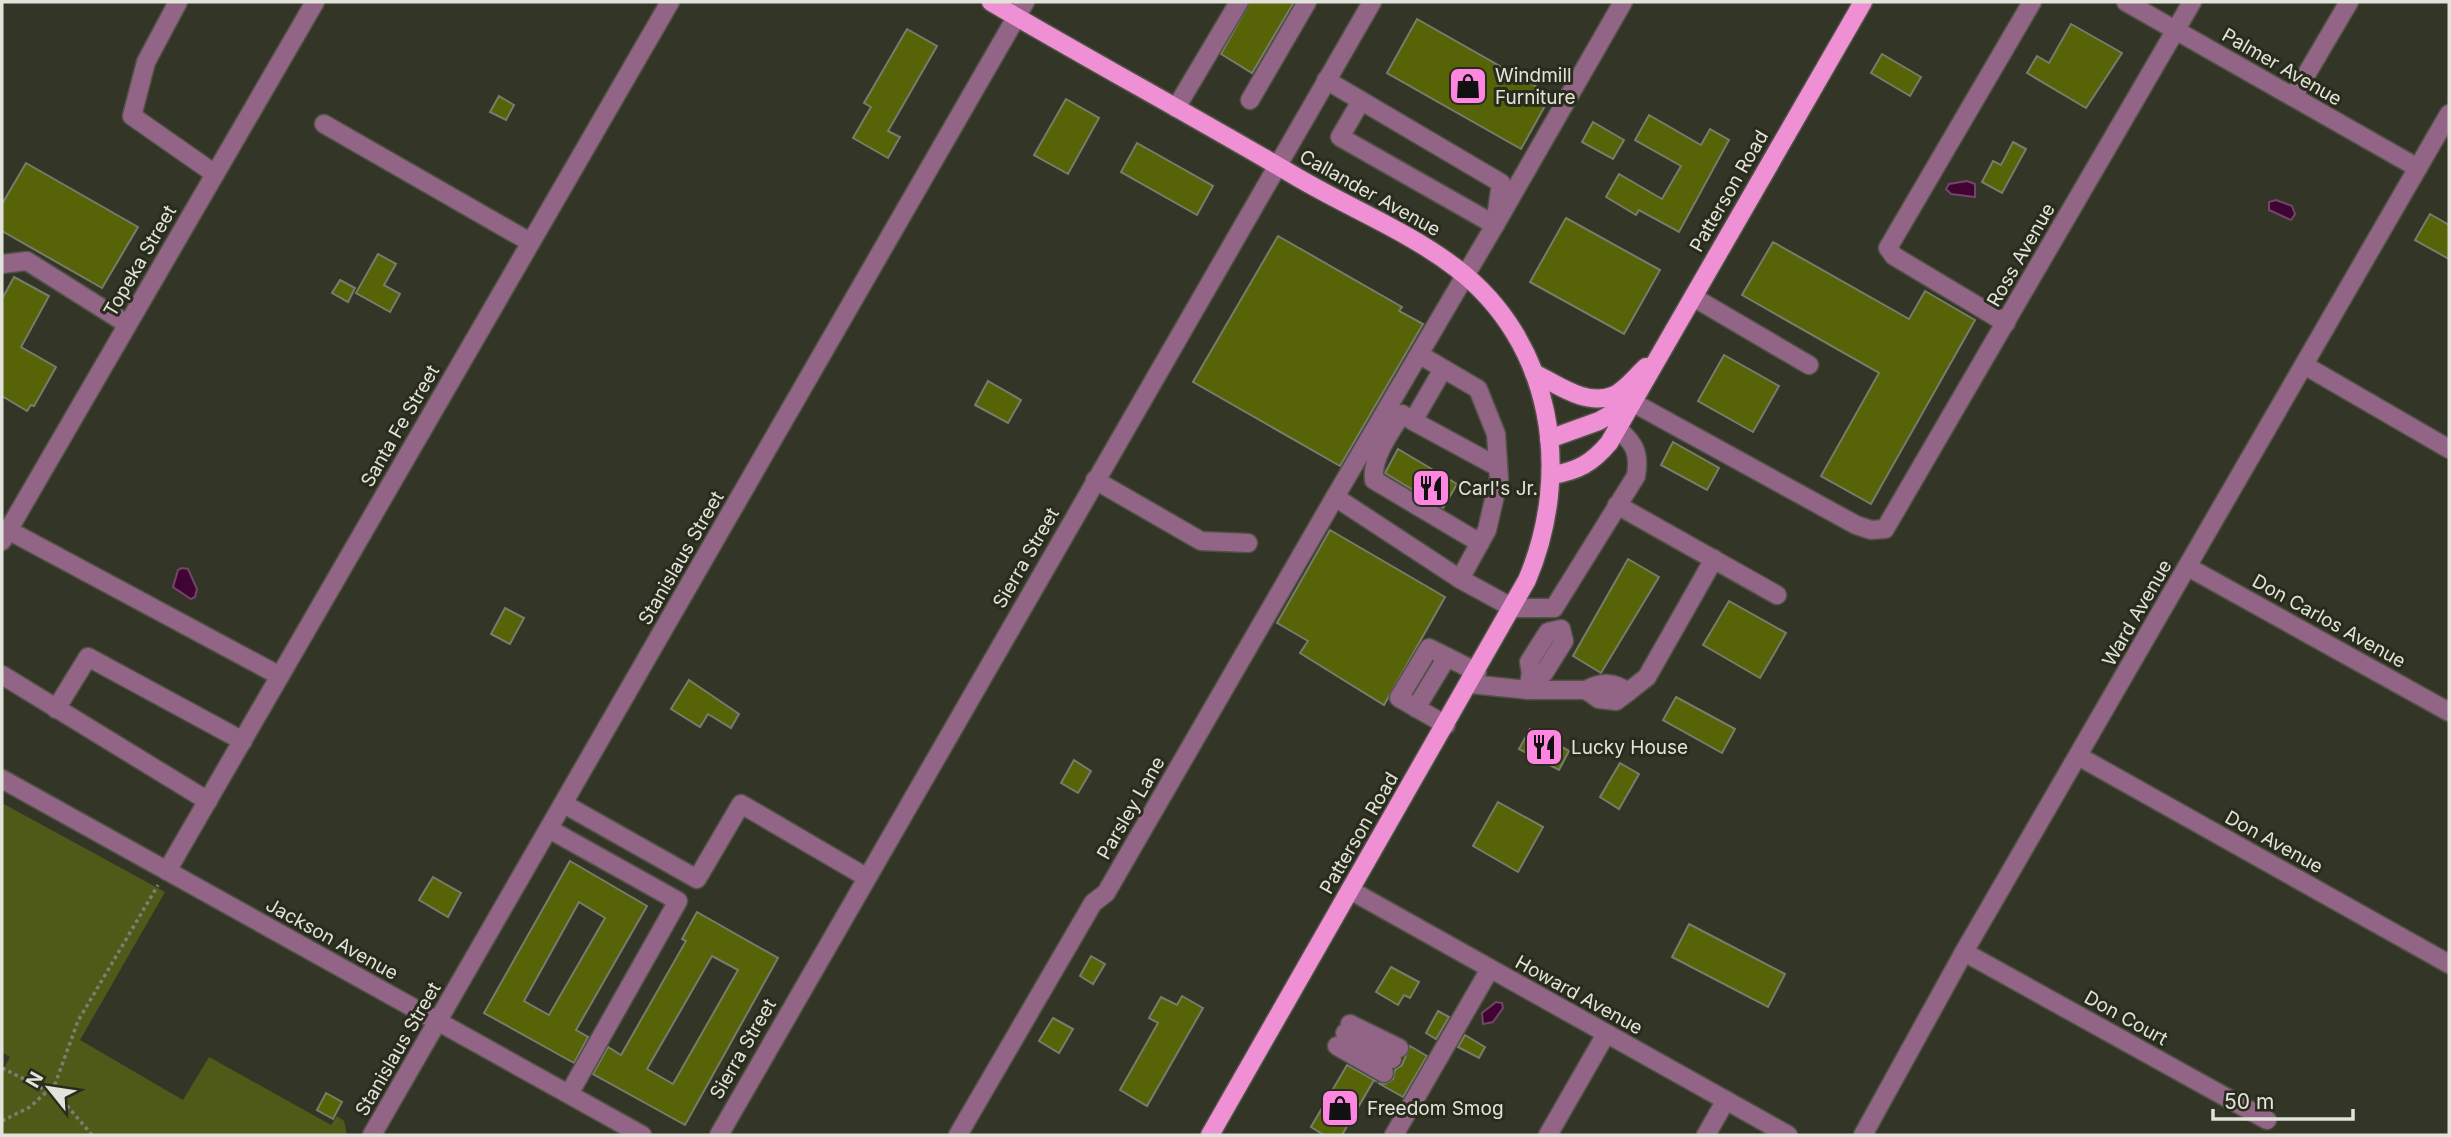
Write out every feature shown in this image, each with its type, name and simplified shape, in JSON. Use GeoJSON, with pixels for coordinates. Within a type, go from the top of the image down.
{"type":"FeatureCollection","features":[{"type":"Feature","properties":{"kind":"main road","name":"Callander Avenue"},"geometry":{"type":"LineString","coordinates":[[990,2],[1021,9],[1176,108],[1423,245],[1465,276],[1503,318],[1534,373],[1546,412],[1552,475],[1549,510],[1540,550]]}},
{"type":"Feature","properties":{"kind":"main road","name":"Patterson Road"},"geometry":{"type":"LineString","coordinates":[[1552,475],[1574,471],[1594,461],[1617,428],[1863,2]]}},
{"type":"Feature","properties":{"kind":"main road"},"geometry":{"type":"LineString","coordinates":[[1534,373],[1579,395],[1595,399],[1614,396],[1659,356]]}},
{"type":"Feature","properties":{"kind":"main road","name":"Patterson Road"},"geometry":{"type":"LineString","coordinates":[[1549,439],[1599,421],[1632,402]]}},
{"type":"Feature","properties":{"kind":"main road","name":"Patterson Road"},"geometry":{"type":"LineString","coordinates":[[1210,1135],[1513,608],[1540,550]]}},
{"type":"Feature","properties":{"kind":"street"},"geometry":{"type":"LineString","coordinates":[[178,2],[146,62],[132,116],[215,173]]}},
{"type":"Feature","properties":{"kind":"street","name":"Topeka Street"},"geometry":{"type":"LineString","coordinates":[[5,535],[315,2]]}},
{"type":"Feature","properties":{"kind":"street","name":"Santa Fe Street"},"geometry":{"type":"LineString","coordinates":[[167,872],[670,2]]}},
{"type":"Feature","properties":{"kind":"street"},"geometry":{"type":"LineString","coordinates":[[1176,108],[1239,2]]}},
{"type":"Feature","properties":{"kind":"street"},"geometry":{"type":"LineString","coordinates":[[1250,100],[1307,2]]}},
{"type":"Feature","properties":{"kind":"street","name":"Sierra Street"},"geometry":{"type":"LineString","coordinates":[[719,1135],[1372,2]]}},
{"type":"Feature","properties":{"kind":"street","name":"Parsley Lane"},"geometry":{"type":"LineString","coordinates":[[958,1135],[1093,903],[1107,893],[1623,2]]}},
{"type":"Feature","properties":{"kind":"street"},"geometry":{"type":"LineString","coordinates":[[2006,323],[1894,256],[1888,248],[2032,2]]}},
{"type":"Feature","properties":{"kind":"street","name":"Palmer Avenue"},"geometry":{"type":"LineString","coordinates":[[2126,2],[2418,168]]}},
{"type":"Feature","properties":{"kind":"street","name":"Ross Avenue"},"geometry":{"type":"LineString","coordinates":[[1632,402],[1856,524],[1871,530],[1885,529],[2192,2]]}},
{"type":"Feature","properties":{"kind":"street"},"geometry":{"type":"LineString","coordinates":[[2293,97],[2349,2]]}},
{"type":"Feature","properties":{"kind":"street","name":"Stanislaus Street"},"geometry":{"type":"LineString","coordinates":[[372,1135],[1021,9]]}},
{"type":"Feature","properties":{"kind":"street"},"geometry":{"type":"LineString","coordinates":[[1326,80],[1502,183],[1495,225],[1340,137],[1361,101]]}},
{"type":"Feature","properties":{"kind":"street","name":"Ward Avenue"},"geometry":{"type":"LineString","coordinates":[[1863,1135],[1964,952],[2449,114]]}},
{"type":"Feature","properties":{"kind":"street"},"geometry":{"type":"LineString","coordinates":[[324,124],[530,242]]}},
{"type":"Feature","properties":{"kind":"street"},"geometry":{"type":"LineString","coordinates":[[2,264],[27,261],[127,324]]}},
{"type":"Feature","properties":{"kind":"street"},"geometry":{"type":"LineString","coordinates":[[1692,297],[1809,365]]}},
{"type":"Feature","properties":{"kind":"street"},"geometry":{"type":"LineString","coordinates":[[1420,355],[1478,389],[1496,434],[1499,478],[1487,530],[1460,579]]}},
{"type":"Feature","properties":{"kind":"street"},"geometry":{"type":"LineString","coordinates":[[2304,366],[2449,449]]}},
{"type":"Feature","properties":{"kind":"street"},"geometry":{"type":"LineString","coordinates":[[1443,369],[1379,457],[1373,473],[1374,480],[1480,543]]}},
{"type":"Feature","properties":{"kind":"street"},"geometry":{"type":"LineString","coordinates":[[1408,417],[1498,467]]}},
{"type":"Feature","properties":{"kind":"street"},"geometry":{"type":"LineString","coordinates":[[1553,608],[1636,475],[1638,461],[1634,444],[1617,428]]}},
{"type":"Feature","properties":{"kind":"street"},"geometry":{"type":"LineString","coordinates":[[1095,480],[1201,541],[1248,543]]}},
{"type":"Feature","properties":{"kind":"street"},"geometry":{"type":"LineString","coordinates":[[1335,497],[1460,579],[1513,608],[1553,608]]}},
{"type":"Feature","properties":{"kind":"street"},"geometry":{"type":"LineString","coordinates":[[1618,505],[1777,595]]}},
{"type":"Feature","properties":{"kind":"street"},"geometry":{"type":"LineString","coordinates":[[5,535],[280,676]]}},
{"type":"Feature","properties":{"kind":"street"},"geometry":{"type":"LineString","coordinates":[[1446,725],[1399,698],[1429,648],[1447,657],[1473,678],[1530,682],[1586,691],[1599,699],[1616,701],[1647,677],[1714,559]]}},
{"type":"Feature","properties":{"kind":"street","name":"Don Carlos Avenue"},"geometry":{"type":"LineString","coordinates":[[2188,567],[2449,712]]}},
{"type":"Feature","properties":{"kind":"street"},"geometry":{"type":"LineString","coordinates":[[1530,682],[1529,663],[1548,632],[1561,629],[1553,608]]}},
{"type":"Feature","properties":{"kind":"street"},"geometry":{"type":"LineString","coordinates":[[56,709],[88,657],[243,741]]}},
{"type":"Feature","properties":{"kind":"street"},"geometry":{"type":"LineString","coordinates":[[2,675],[208,801]]}},
{"type":"Feature","properties":{"kind":"street","name":"Don Avenue"},"geometry":{"type":"LineString","coordinates":[[2078,756],[2449,964]]}},
{"type":"Feature","properties":{"kind":"street","name":"Jackson Avenue"},"geometry":{"type":"LineString","coordinates":[[2,779],[642,1135]]}},
{"type":"Feature","properties":{"kind":"street"},"geometry":{"type":"LineString","coordinates":[[564,804],[697,879],[741,804],[866,877]]}},
{"type":"Feature","properties":{"kind":"street"},"geometry":{"type":"LineString","coordinates":[[549,829],[678,901],[569,1094]]}},
{"type":"Feature","properties":{"kind":"street","name":"Howard Avenue"},"geometry":{"type":"LineString","coordinates":[[1350,890],[1788,1135]]}},
{"type":"Feature","properties":{"kind":"street","name":"Don Court"},"geometry":{"type":"LineString","coordinates":[[1964,952],[2267,1120]]}},
{"type":"Feature","properties":{"kind":"street"},"geometry":{"type":"LineString","coordinates":[[1394,1135],[1490,969]]}},
{"type":"Feature","properties":{"kind":"street"},"geometry":{"type":"LineString","coordinates":[[1344,1034],[1392,1060],[1344,1034]]}},
{"type":"Feature","properties":{"kind":"street"},"geometry":{"type":"LineString","coordinates":[[1548,1135],[1606,1034]]}},
{"type":"Feature","properties":{"kind":"street"},"geometry":{"type":"LineString","coordinates":[[1706,1135],[1726,1101]]}},
{"type":"Feature","properties":{"kind":"path"},"geometry":{"type":"LineString","coordinates":[[2,1121],[30,1108],[55,1084],[78,1021],[167,872]]}},
{"type":"Feature","properties":{"kind":"path"},"geometry":{"type":"LineString","coordinates":[[2,1069],[48,1091]]}},
{"type":"Feature","properties":{"kind":"path"},"geometry":{"type":"LineString","coordinates":[[55,1084],[58,1095],[92,1135]]}},
{"type":"Feature","properties":{"kind":"green space"},"geometry":{"type":"Polygon","coordinates":[[[2,803],[165,892],[80,1040],[183,1100],[209,1057],[331,1125],[337,1116],[344,1121],[347,1135],[2,1135],[2,1072],[10,1057],[2,1052],[2,803]]]}},
{"type":"Feature","properties":{"kind":"shaded area"},"geometry":{"type":"Polygon","coordinates":[[[1967,181],[1975,184],[1975,197],[1951,194],[1946,189],[1949,184],[1967,181]]]}},
{"type":"Feature","properties":{"kind":"shaded area"},"geometry":{"type":"Polygon","coordinates":[[[2276,200],[2292,206],[2295,214],[2291,220],[2269,210],[2269,202],[2276,200]]]}},
{"type":"Feature","properties":{"kind":"shaded area"},"geometry":{"type":"Polygon","coordinates":[[[188,569],[197,589],[195,597],[191,599],[173,587],[178,570],[188,569]]]}},
{"type":"Feature","properties":{"kind":"shaded area"},"geometry":{"type":"Polygon","coordinates":[[[1496,1002],[1502,1003],[1503,1008],[1493,1022],[1483,1024],[1482,1013],[1496,1002]]]}},
{"type":"Feature","properties":{"kind":"building"},"geometry":{"type":"Polygon","coordinates":[[[1250,2],[1294,2],[1252,73],[1221,54],[1250,2]]]}},
{"type":"Feature","properties":{"kind":"building"},"geometry":{"type":"Polygon","coordinates":[[[1417,19],[1551,95],[1521,149],[1387,73],[1417,19]]]}},
{"type":"Feature","properties":{"kind":"building"},"geometry":{"type":"Polygon","coordinates":[[[2071,24],[2122,53],[2086,108],[2027,73],[2037,56],[2049,63],[2071,24]]]}},
{"type":"Feature","properties":{"kind":"building"},"geometry":{"type":"Polygon","coordinates":[[[907,29],[937,46],[888,131],[900,137],[888,158],[853,138],[871,107],[864,103],[907,29]]]}},
{"type":"Feature","properties":{"kind":"building"},"geometry":{"type":"Polygon","coordinates":[[[1882,54],[1921,77],[1910,96],[1871,73],[1882,54]]]}},
{"type":"Feature","properties":{"kind":"building"},"geometry":{"type":"Polygon","coordinates":[[[499,96],[514,105],[506,120],[490,112],[499,96]]]}},
{"type":"Feature","properties":{"kind":"building"},"geometry":{"type":"Polygon","coordinates":[[[1066,99],[1099,118],[1068,174],[1034,155],[1066,99]]]}},
{"type":"Feature","properties":{"kind":"building"},"geometry":{"type":"Polygon","coordinates":[[[1649,115],[1701,145],[1710,129],[1729,140],[1679,232],[1639,210],[1636,215],[1606,197],[1619,174],[1662,199],[1681,166],[1635,140],[1649,115]]]}},
{"type":"Feature","properties":{"kind":"building"},"geometry":{"type":"Polygon","coordinates":[[[1593,122],[1624,140],[1613,159],[1582,142],[1593,122]]]}},
{"type":"Feature","properties":{"kind":"building"},"geometry":{"type":"Polygon","coordinates":[[[2013,142],[2026,149],[2002,193],[1982,182],[1993,161],[2001,165],[2013,142]]]}},
{"type":"Feature","properties":{"kind":"building"},"geometry":{"type":"Polygon","coordinates":[[[1137,143],[1213,186],[1197,215],[1121,172],[1137,143]]]}},
{"type":"Feature","properties":{"kind":"building"},"geometry":{"type":"Polygon","coordinates":[[[26,163],[138,227],[102,288],[2,231],[2,204],[26,163]]]}},
{"type":"Feature","properties":{"kind":"building"},"geometry":{"type":"Polygon","coordinates":[[[2430,214],[2449,225],[2449,259],[2415,240],[2430,214]]]}},
{"type":"Feature","properties":{"kind":"building"},"geometry":{"type":"Polygon","coordinates":[[[1566,218],[1660,270],[1624,334],[1530,282],[1566,218]]]}},
{"type":"Feature","properties":{"kind":"building"},"geometry":{"type":"Polygon","coordinates":[[[1278,236],[1402,307],[1399,311],[1423,324],[1340,466],[1193,382],[1278,236]]]}},
{"type":"Feature","properties":{"kind":"building"},"geometry":{"type":"Polygon","coordinates":[[[1773,242],[1909,319],[1925,291],[1975,320],[1871,504],[1821,476],[1879,373],[1742,295],[1773,242]]]}},
{"type":"Feature","properties":{"kind":"building"},"geometry":{"type":"Polygon","coordinates":[[[378,254],[396,264],[384,285],[400,294],[390,312],[356,293],[378,254]]]}},
{"type":"Feature","properties":{"kind":"building"},"geometry":{"type":"Polygon","coordinates":[[[14,277],[49,296],[21,347],[56,367],[34,406],[31,405],[27,411],[2,396],[2,299],[14,277]]]}},
{"type":"Feature","properties":{"kind":"building"},"geometry":{"type":"Polygon","coordinates":[[[340,280],[355,288],[348,302],[332,293],[340,280]]]}},
{"type":"Feature","properties":{"kind":"building"},"geometry":{"type":"Polygon","coordinates":[[[1724,355],[1779,386],[1753,432],[1698,401],[1724,355]]]}},
{"type":"Feature","properties":{"kind":"building"},"geometry":{"type":"Polygon","coordinates":[[[988,381],[1021,400],[1008,423],[975,405],[988,381]]]}},
{"type":"Feature","properties":{"kind":"building"},"geometry":{"type":"Polygon","coordinates":[[[1673,442],[1719,468],[1707,490],[1661,465],[1673,442]]]}},
{"type":"Feature","properties":{"kind":"building"},"geometry":{"type":"Polygon","coordinates":[[[1398,449],[1457,484],[1443,508],[1385,473],[1398,449]]]}},
{"type":"Feature","properties":{"kind":"building"},"geometry":{"type":"Polygon","coordinates":[[[1330,530],[1445,597],[1384,705],[1300,653],[1308,641],[1277,623],[1330,530]]]}},
{"type":"Feature","properties":{"kind":"building"},"geometry":{"type":"Polygon","coordinates":[[[1628,559],[1659,577],[1601,673],[1573,656],[1628,559]]]}},
{"type":"Feature","properties":{"kind":"building"},"geometry":{"type":"Polygon","coordinates":[[[1729,601],[1786,633],[1760,678],[1703,645],[1729,601]]]}},
{"type":"Feature","properties":{"kind":"building"},"geometry":{"type":"Polygon","coordinates":[[[505,608],[524,618],[510,644],[491,634],[505,608]]]}},
{"type":"Feature","properties":{"kind":"building"},"geometry":{"type":"Polygon","coordinates":[[[689,680],[739,714],[731,728],[708,714],[700,727],[671,709],[689,680]]]}},
{"type":"Feature","properties":{"kind":"building"},"geometry":{"type":"Polygon","coordinates":[[[1676,697],[1735,729],[1722,753],[1663,720],[1676,697]]]}},
{"type":"Feature","properties":{"kind":"building"},"geometry":{"type":"Polygon","coordinates":[[[1530,729],[1569,751],[1559,770],[1519,749],[1530,729]]]}},
{"type":"Feature","properties":{"kind":"building"},"geometry":{"type":"Polygon","coordinates":[[[1074,760],[1091,771],[1078,793],[1061,783],[1074,760]]]}},
{"type":"Feature","properties":{"kind":"building"},"geometry":{"type":"Polygon","coordinates":[[[1620,763],[1639,774],[1619,809],[1600,797],[1620,763]]]}},
{"type":"Feature","properties":{"kind":"building"},"geometry":{"type":"Polygon","coordinates":[[[1498,802],[1543,827],[1518,872],[1473,846],[1498,802]]]}},
{"type":"Feature","properties":{"kind":"building"},"geometry":{"type":"Polygon","coordinates":[[[570,861],[647,906],[576,1030],[588,1037],[574,1063],[484,1013],[570,861]],[[579,902],[524,1001],[549,1015],[605,918],[579,902]]]}},
{"type":"Feature","properties":{"kind":"building"},"geometry":{"type":"Polygon","coordinates":[[[433,877],[461,893],[448,917],[419,900],[433,877]]]}},
{"type":"Feature","properties":{"kind":"building"},"geometry":{"type":"Polygon","coordinates":[[[697,912],[778,958],[685,1125],[593,1074],[608,1047],[621,1055],[686,941],[682,939],[697,912]],[[712,956],[647,1069],[673,1084],[738,970],[712,956]]]}},
{"type":"Feature","properties":{"kind":"building"},"geometry":{"type":"Polygon","coordinates":[[[1689,924],[1785,974],[1768,1007],[1672,957],[1689,924]]]}},
{"type":"Feature","properties":{"kind":"building"},"geometry":{"type":"Polygon","coordinates":[[[1091,956],[1105,964],[1093,984],[1080,976],[1091,956]]]}},
{"type":"Feature","properties":{"kind":"building"},"geometry":{"type":"Polygon","coordinates":[[[1391,967],[1419,982],[1410,998],[1404,995],[1398,1005],[1376,992],[1391,967]]]}},
{"type":"Feature","properties":{"kind":"building"},"geometry":{"type":"Polygon","coordinates":[[[1182,996],[1203,1008],[1147,1106],[1120,1090],[1158,1023],[1149,1018],[1161,997],[1177,1005],[1182,996]]]}},
{"type":"Feature","properties":{"kind":"building"},"geometry":{"type":"Polygon","coordinates":[[[1438,1011],[1449,1017],[1436,1039],[1426,1033],[1438,1011]]]}},
{"type":"Feature","properties":{"kind":"building"},"geometry":{"type":"Polygon","coordinates":[[[1053,1018],[1073,1029],[1059,1053],[1039,1041],[1053,1018]]]}},
{"type":"Feature","properties":{"kind":"building"},"geometry":{"type":"Polygon","coordinates":[[[1465,1035],[1485,1047],[1479,1058],[1458,1047],[1465,1035]]]}},
{"type":"Feature","properties":{"kind":"building"},"geometry":{"type":"Polygon","coordinates":[[[1410,1046],[1427,1056],[1403,1097],[1378,1083],[1385,1084],[1393,1079],[1395,1070],[1402,1065],[1410,1046]]]}},
{"type":"Feature","properties":{"kind":"building"},"geometry":{"type":"Polygon","coordinates":[[[1347,1065],[1374,1080],[1342,1135],[1324,1135],[1311,1127],[1347,1065]]]}},
{"type":"Feature","properties":{"kind":"building"},"geometry":{"type":"Polygon","coordinates":[[[326,1093],[342,1102],[333,1119],[317,1110],[326,1093]]]}},
{"type":"Feature","properties":{"kind":"place","name":"Windmill Furniture"},"geometry":{"type":"Point","coordinates":[1468,86]}},
{"type":"Feature","properties":{"kind":"place","name":"Carl's Jr."},"geometry":{"type":"Point","coordinates":[1431,488]}},
{"type":"Feature","properties":{"kind":"place","name":"Lucky House"},"geometry":{"type":"Point","coordinates":[1544,747]}},
{"type":"Feature","properties":{"kind":"place","name":"Freedom Smog"},"geometry":{"type":"Point","coordinates":[1340,1108]}}]}
